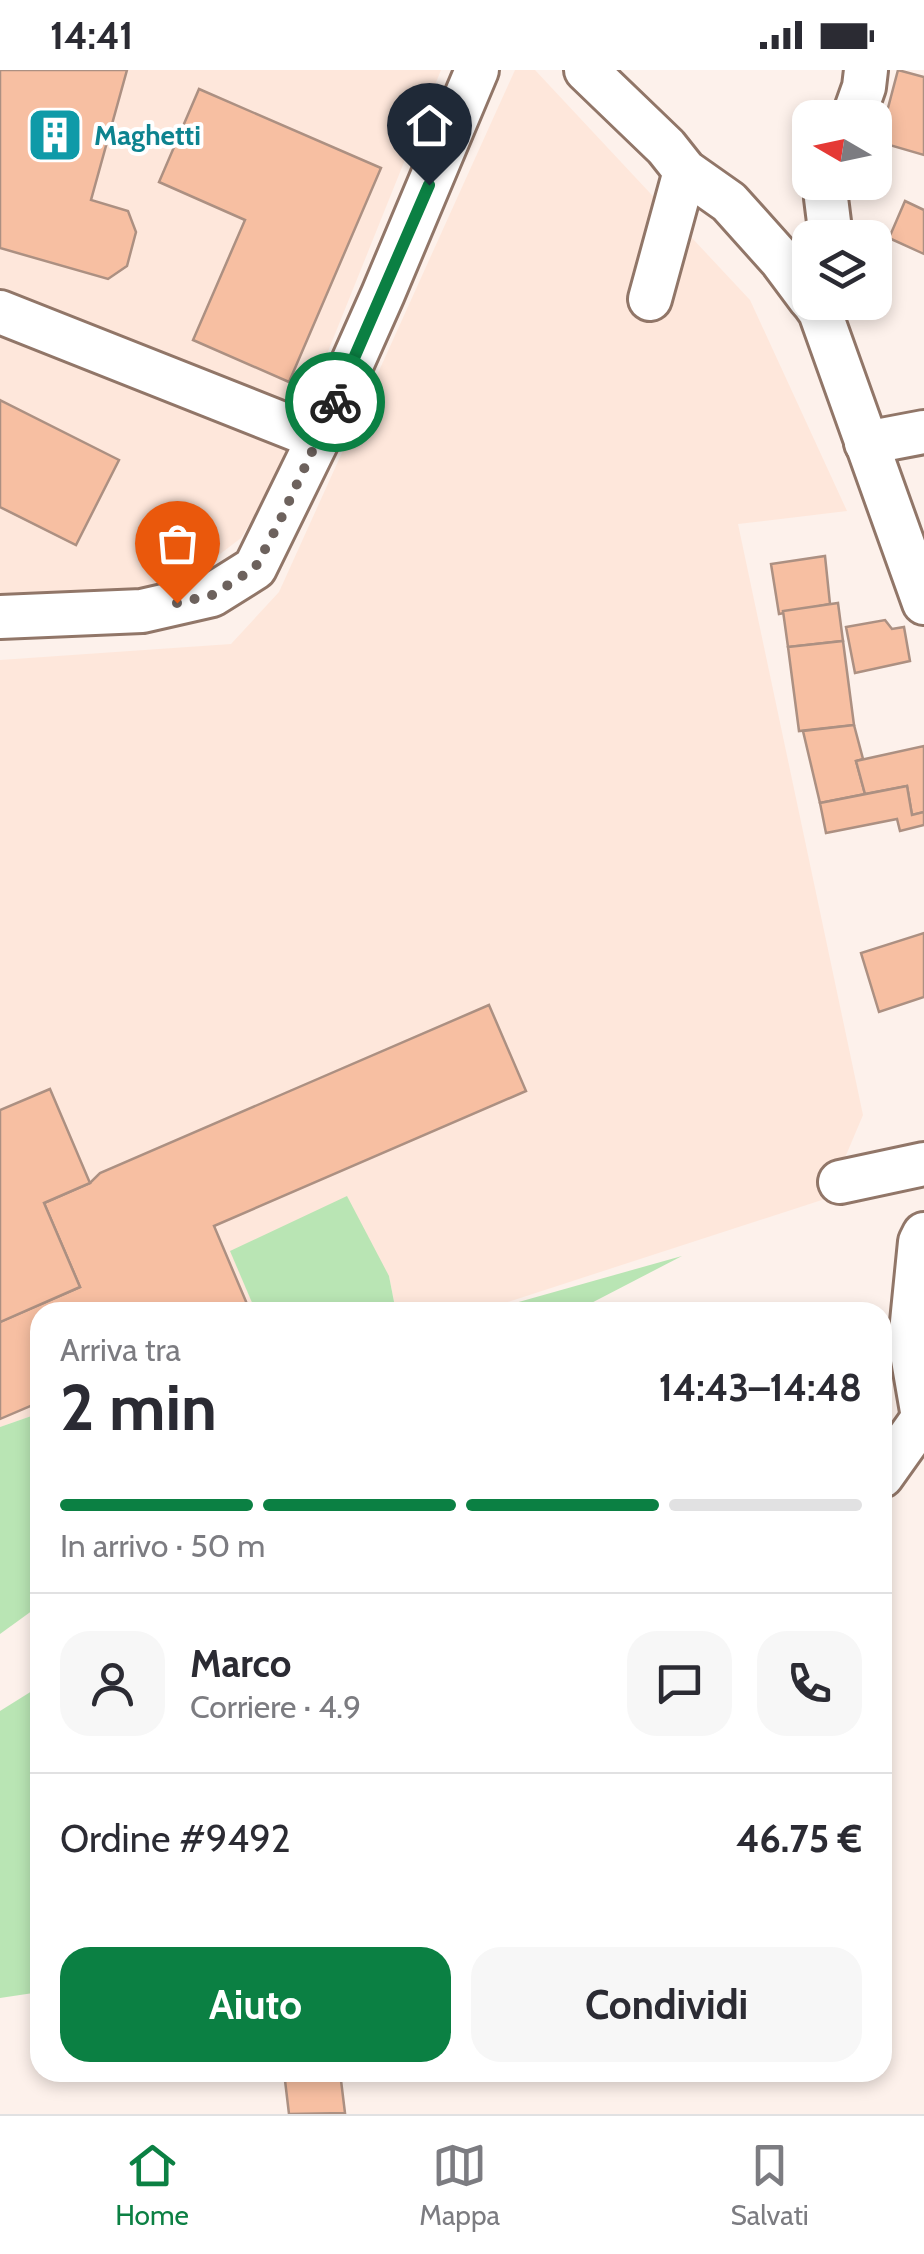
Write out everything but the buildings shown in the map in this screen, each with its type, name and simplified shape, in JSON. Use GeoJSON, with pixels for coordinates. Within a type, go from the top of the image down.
{"type":"FeatureCollection","features":[{"type":"Feature","properties":{"kind":"street"},"geometry":{"type":"LineString","coordinates":[[0,617],[142,611],[212,595],[255,568],[384,294],[477,70]]}},
{"type":"Feature","properties":{"kind":"street"},"geometry":{"type":"LineString","coordinates":[[586,70],[666,147],[685,171],[730,202],[792,274]]}},
{"type":"Feature","properties":{"kind":"street"},"geometry":{"type":"LineString","coordinates":[[859,100],[866,70]]}},
{"type":"Feature","properties":{"kind":"street"},"geometry":{"type":"LineString","coordinates":[[650,299],[685,171]]}},
{"type":"Feature","properties":{"kind":"street"},"geometry":{"type":"LineString","coordinates":[[0,312],[318,438]]}},
{"type":"Feature","properties":{"kind":"street"},"geometry":{"type":"LineString","coordinates":[[823,320],[924,603]]}},
{"type":"Feature","properties":{"kind":"street"},"geometry":{"type":"LineString","coordinates":[[866,443],[924,432]]}},
{"type":"Feature","properties":{"kind":"street"},"geometry":{"type":"LineString","coordinates":[[840,1182],[924,1164]]}},
{"type":"Feature","properties":{"kind":"street"},"geometry":{"type":"LineString","coordinates":[[892,1463],[924,1421],[910,1342],[924,1234]]}},
{"type":"Feature","properties":{"kind":"shaded area"},"geometry":{"type":"Polygon","coordinates":[[[0,70],[441,70],[276,481],[241,538],[177,587],[106,595],[27,592],[0,596],[0,70]]]}},
{"type":"Feature","properties":{"kind":"shaded area"},"geometry":{"type":"Polygon","coordinates":[[[515,70],[535,70],[750,300],[847,511],[738,524],[863,1115],[828,1198],[508,1302],[394,1302],[389,1276],[231,1251],[252,1302],[30,1302],[30,1416],[0,1427],[0,660],[231,644],[279,592],[515,70]]]}},
{"type":"Feature","properties":{"kind":"green space"},"geometry":{"type":"Polygon","coordinates":[[[347,1196],[389,1276],[394,1302],[252,1302],[230,1251],[347,1196]]]}},
{"type":"Feature","properties":{"kind":"green space"},"geometry":{"type":"Polygon","coordinates":[[[682,1256],[593,1302],[518,1302],[682,1256]]]}},
{"type":"Feature","properties":{"kind":"green space"},"geometry":{"type":"Polygon","coordinates":[[[30,1416],[30,1612],[0,1634],[0,1427],[30,1416]]]}},
{"type":"Feature","properties":{"kind":"green space"},"geometry":{"type":"Polygon","coordinates":[[[30,1692],[30,1994],[0,1998],[0,1711],[30,1692]]]}},
{"type":"Feature","properties":{"kind":"way so far"},"geometry":{"type":"LineString","coordinates":[[177,603],[212,595],[255,568],[335,402]]}},
{"type":"Feature","properties":{"kind":"place","name":"Maghetti"},"geometry":{"type":"Point","coordinates":[55,135]}},
{"type":"Feature","properties":{"kind":"route"},"geometry":{"type":"LineString","coordinates":[[335,402],[429,185]]}}]}
